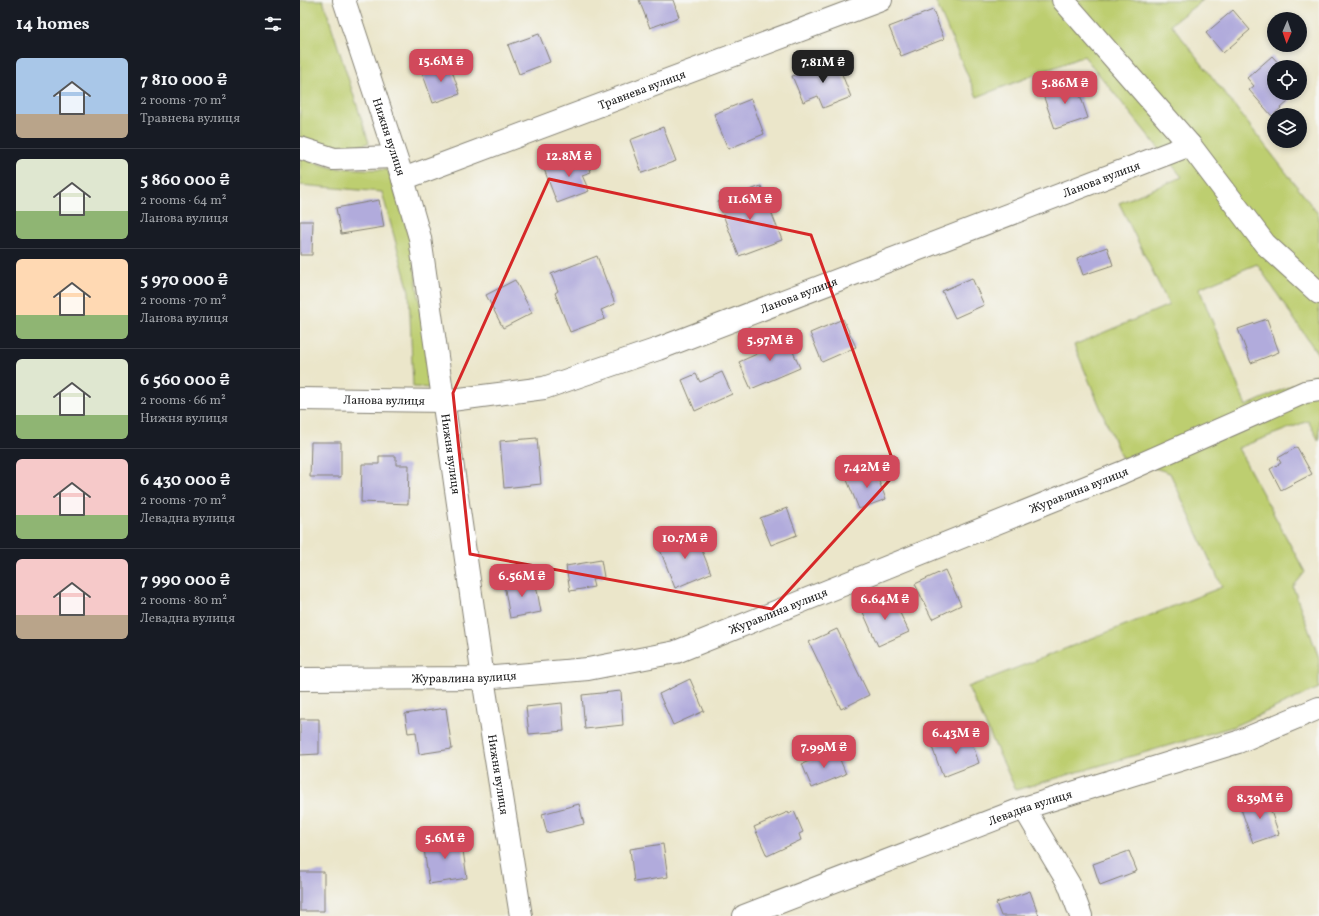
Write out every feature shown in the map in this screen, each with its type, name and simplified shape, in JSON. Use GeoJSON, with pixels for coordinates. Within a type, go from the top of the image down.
{"type":"FeatureCollection","features":[{"type":"Feature","properties":{"kind":"street","name":"Нижня вулиця"},"geometry":{"type":"LineString","coordinates":[[344,0],[403,179],[420,238],[483,678],[521,916]]}},
{"type":"Feature","properties":{"kind":"street","name":"Травнева вулиця"},"geometry":{"type":"LineString","coordinates":[[403,179],[881,0]]}},
{"type":"Feature","properties":{"kind":"street"},"geometry":{"type":"LineString","coordinates":[[1063,0],[1190,145],[1265,244],[1319,293]]}},
{"type":"Feature","properties":{"kind":"street","name":"Ланова вулиця"},"geometry":{"type":"LineString","coordinates":[[300,399],[444,401],[544,388],[658,348],[1190,145]]}},
{"type":"Feature","properties":{"kind":"street"},"geometry":{"type":"LineString","coordinates":[[300,148],[334,159],[395,157]]}},
{"type":"Feature","properties":{"kind":"street","name":"Журавлина вулиця"},"geometry":{"type":"LineString","coordinates":[[300,679],[483,678],[588,669],[676,652],[1121,473],[1305,392],[1319,390]]}},
{"type":"Feature","properties":{"kind":"street","name":"Левадна вулиця"},"geometry":{"type":"LineString","coordinates":[[744,916],[1024,808],[1238,742],[1319,708]]}},
{"type":"Feature","properties":{"kind":"street"},"geometry":{"type":"LineString","coordinates":[[1024,808],[1069,884],[1081,916]]}},
{"type":"Feature","properties":{"kind":"highlighted area"},"geometry":{"type":"Polygon","coordinates":[[[549,179],[811,235],[897,472],[772,609],[470,554],[453,393],[549,179]]]}},
{"type":"Feature","properties":{"kind":"green space"},"geometry":{"type":"Polygon","coordinates":[[[300,0],[323,0],[369,143],[334,152],[300,141],[300,0]]]}},
{"type":"Feature","properties":{"kind":"green space"},"geometry":{"type":"Polygon","coordinates":[[[935,0],[1203,0],[1171,24],[1319,215],[1319,356],[1257,264],[1199,288],[1246,406],[1319,373],[1319,441],[1308,421],[1238,448],[1305,572],[1293,587],[1319,658],[1319,688],[1232,727],[1016,790],[968,687],[1222,587],[1170,473],[1121,457],[1074,345],[1169,305],[1119,203],[1182,177],[1084,56],[977,97],[935,0]]]}},
{"type":"Feature","properties":{"kind":"green space"},"geometry":{"type":"Polygon","coordinates":[[[300,158],[333,168],[388,170],[411,242],[432,388],[413,387],[409,291],[382,192],[300,185],[300,158]]]}},
{"type":"Feature","properties":{"kind":"building"},"geometry":{"type":"Polygon","coordinates":[[[639,0],[673,0],[679,17],[650,28],[639,0]]]}},
{"type":"Feature","properties":{"kind":"building"},"geometry":{"type":"Polygon","coordinates":[[[933,10],[944,39],[901,56],[889,27],[933,10]]]}},
{"type":"Feature","properties":{"kind":"building"},"geometry":{"type":"Polygon","coordinates":[[[1233,10],[1250,30],[1223,53],[1206,33],[1233,10]]]}},
{"type":"Feature","properties":{"kind":"building"},"geometry":{"type":"Polygon","coordinates":[[[539,34],[550,62],[519,74],[508,45],[539,34]]]}},
{"type":"Feature","properties":{"kind":"building"},"geometry":{"type":"Polygon","coordinates":[[[1272,56],[1276,60],[1267,60],[1272,56]]]}},
{"type":"Feature","properties":{"kind":"building"},"geometry":{"type":"Polygon","coordinates":[[[836,59],[851,97],[823,108],[818,96],[803,102],[792,76],[836,59]]]}},
{"type":"Feature","properties":{"kind":"building"},"geometry":{"type":"Polygon","coordinates":[[[1267,60],[1267,100],[1290,100],[1281,108],[1267,108],[1267,110],[1249,90],[1254,86],[1247,78],[1267,60]]]}},
{"type":"Feature","properties":{"kind":"building"},"geometry":{"type":"Polygon","coordinates":[[[449,62],[460,94],[433,103],[422,72],[449,62]]]}},
{"type":"Feature","properties":{"kind":"building"},"geometry":{"type":"Polygon","coordinates":[[[1075,80],[1088,118],[1055,129],[1042,92],[1075,80]]]}},
{"type":"Feature","properties":{"kind":"building"},"geometry":{"type":"Polygon","coordinates":[[[751,99],[764,134],[728,149],[714,114],[751,99]]]}},
{"type":"Feature","properties":{"kind":"building"},"geometry":{"type":"Polygon","coordinates":[[[663,127],[676,161],[642,173],[630,140],[663,127]]]}},
{"type":"Feature","properties":{"kind":"building"},"geometry":{"type":"Polygon","coordinates":[[[585,154],[591,172],[582,175],[589,191],[557,203],[544,169],[585,154]]]}},
{"type":"Feature","properties":{"kind":"building"},"geometry":{"type":"Polygon","coordinates":[[[761,186],[782,240],[739,256],[718,202],[761,186]]]}},
{"type":"Feature","properties":{"kind":"building"},"geometry":{"type":"Polygon","coordinates":[[[379,200],[384,227],[341,234],[336,208],[379,200]]]}},
{"type":"Feature","properties":{"kind":"building"},"geometry":{"type":"Polygon","coordinates":[[[300,221],[313,221],[312,255],[300,255],[300,221]]]}},
{"type":"Feature","properties":{"kind":"building"},"geometry":{"type":"Polygon","coordinates":[[[1107,247],[1113,265],[1083,275],[1077,258],[1107,247]]]}},
{"type":"Feature","properties":{"kind":"building"},"geometry":{"type":"Polygon","coordinates":[[[597,256],[615,304],[601,310],[605,319],[570,332],[555,293],[558,291],[551,274],[597,256]]]}},
{"type":"Feature","properties":{"kind":"building"},"geometry":{"type":"Polygon","coordinates":[[[972,278],[984,305],[955,318],[942,291],[972,278]]]}},
{"type":"Feature","properties":{"kind":"building"},"geometry":{"type":"Polygon","coordinates":[[[515,280],[532,313],[503,328],[486,295],[515,280]]]}},
{"type":"Feature","properties":{"kind":"building"},"geometry":{"type":"Polygon","coordinates":[[[843,319],[856,347],[822,362],[810,333],[843,319]]]}},
{"type":"Feature","properties":{"kind":"building"},"geometry":{"type":"Polygon","coordinates":[[[1267,319],[1279,352],[1251,363],[1238,329],[1267,319]]]}},
{"type":"Feature","properties":{"kind":"building"},"geometry":{"type":"Polygon","coordinates":[[[785,333],[800,368],[751,389],[739,362],[759,353],[756,346],[785,333]]]}},
{"type":"Feature","properties":{"kind":"building"},"geometry":{"type":"Polygon","coordinates":[[[722,372],[732,394],[695,411],[682,380],[696,374],[700,382],[722,372]]]}},
{"type":"Feature","properties":{"kind":"building"},"geometry":{"type":"Polygon","coordinates":[[[537,438],[541,484],[504,488],[500,441],[537,438]]]}},
{"type":"Feature","properties":{"kind":"building"},"geometry":{"type":"Polygon","coordinates":[[[311,442],[341,442],[341,477],[310,477],[311,442]]]}},
{"type":"Feature","properties":{"kind":"building"},"geometry":{"type":"Polygon","coordinates":[[[1297,447],[1312,474],[1281,490],[1270,469],[1281,463],[1278,458],[1297,447]]]}},
{"type":"Feature","properties":{"kind":"building"},"geometry":{"type":"Polygon","coordinates":[[[379,456],[396,456],[396,465],[409,465],[408,504],[361,502],[362,464],[379,464],[379,456]]]}},
{"type":"Feature","properties":{"kind":"building"},"geometry":{"type":"Polygon","coordinates":[[[874,469],[886,499],[859,509],[847,480],[874,469]]]}},
{"type":"Feature","properties":{"kind":"building"},"geometry":{"type":"Polygon","coordinates":[[[787,508],[797,535],[771,545],[760,518],[787,508]]]}},
{"type":"Feature","properties":{"kind":"building"},"geometry":{"type":"Polygon","coordinates":[[[695,533],[711,573],[675,588],[659,547],[695,533]]]}},
{"type":"Feature","properties":{"kind":"building"},"geometry":{"type":"Polygon","coordinates":[[[601,560],[604,577],[592,579],[594,587],[570,591],[566,566],[601,560]]]}},
{"type":"Feature","properties":{"kind":"building"},"geometry":{"type":"Polygon","coordinates":[[[945,570],[961,605],[932,619],[915,584],[945,570]]]}},
{"type":"Feature","properties":{"kind":"building"},"geometry":{"type":"Polygon","coordinates":[[[535,579],[541,612],[510,618],[504,584],[535,579]]]}},
{"type":"Feature","properties":{"kind":"building"},"geometry":{"type":"Polygon","coordinates":[[[892,596],[909,632],[878,646],[862,610],[892,596]]]}},
{"type":"Feature","properties":{"kind":"building"},"geometry":{"type":"Polygon","coordinates":[[[837,629],[869,695],[841,709],[809,642],[837,629]]]}},
{"type":"Feature","properties":{"kind":"building"},"geometry":{"type":"Polygon","coordinates":[[[690,679],[704,711],[673,725],[659,694],[690,679]]]}},
{"type":"Feature","properties":{"kind":"building"},"geometry":{"type":"Polygon","coordinates":[[[621,691],[623,725],[585,729],[582,695],[621,691]]]}},
{"type":"Feature","properties":{"kind":"building"},"geometry":{"type":"Polygon","coordinates":[[[562,703],[564,731],[529,734],[526,707],[562,703]]]}},
{"type":"Feature","properties":{"kind":"building"},"geometry":{"type":"Polygon","coordinates":[[[446,708],[452,749],[419,754],[416,732],[408,733],[405,714],[446,708]]]}},
{"type":"Feature","properties":{"kind":"building"},"geometry":{"type":"Polygon","coordinates":[[[300,719],[319,719],[319,754],[300,755],[300,719]]]}},
{"type":"Feature","properties":{"kind":"building"},"geometry":{"type":"Polygon","coordinates":[[[969,734],[979,763],[943,777],[932,747],[969,734]]]}},
{"type":"Feature","properties":{"kind":"building"},"geometry":{"type":"Polygon","coordinates":[[[836,750],[846,774],[812,788],[802,764],[836,750]]]}},
{"type":"Feature","properties":{"kind":"building"},"geometry":{"type":"Polygon","coordinates":[[[1266,797],[1279,834],[1253,843],[1240,806],[1266,797]]]}},
{"type":"Feature","properties":{"kind":"building"},"geometry":{"type":"Polygon","coordinates":[[[579,804],[584,824],[547,833],[542,814],[579,804]]]}},
{"type":"Feature","properties":{"kind":"building"},"geometry":{"type":"Polygon","coordinates":[[[794,811],[803,832],[799,834],[801,840],[767,856],[754,827],[788,812],[789,814],[794,811]]]}},
{"type":"Feature","properties":{"kind":"building"},"geometry":{"type":"Polygon","coordinates":[[[461,837],[467,878],[429,884],[423,842],[461,837]]]}},
{"type":"Feature","properties":{"kind":"building"},"geometry":{"type":"Polygon","coordinates":[[[663,844],[668,877],[634,882],[630,849],[663,844]]]}},
{"type":"Feature","properties":{"kind":"building"},"geometry":{"type":"Polygon","coordinates":[[[1129,851],[1137,871],[1100,885],[1093,864],[1129,851]]]}},
{"type":"Feature","properties":{"kind":"building"},"geometry":{"type":"Polygon","coordinates":[[[300,872],[324,872],[324,911],[300,911],[300,872]]]}},
{"type":"Feature","properties":{"kind":"building"},"geometry":{"type":"Polygon","coordinates":[[[1030,891],[1039,916],[1001,916],[996,903],[1030,891]]]}}]}
